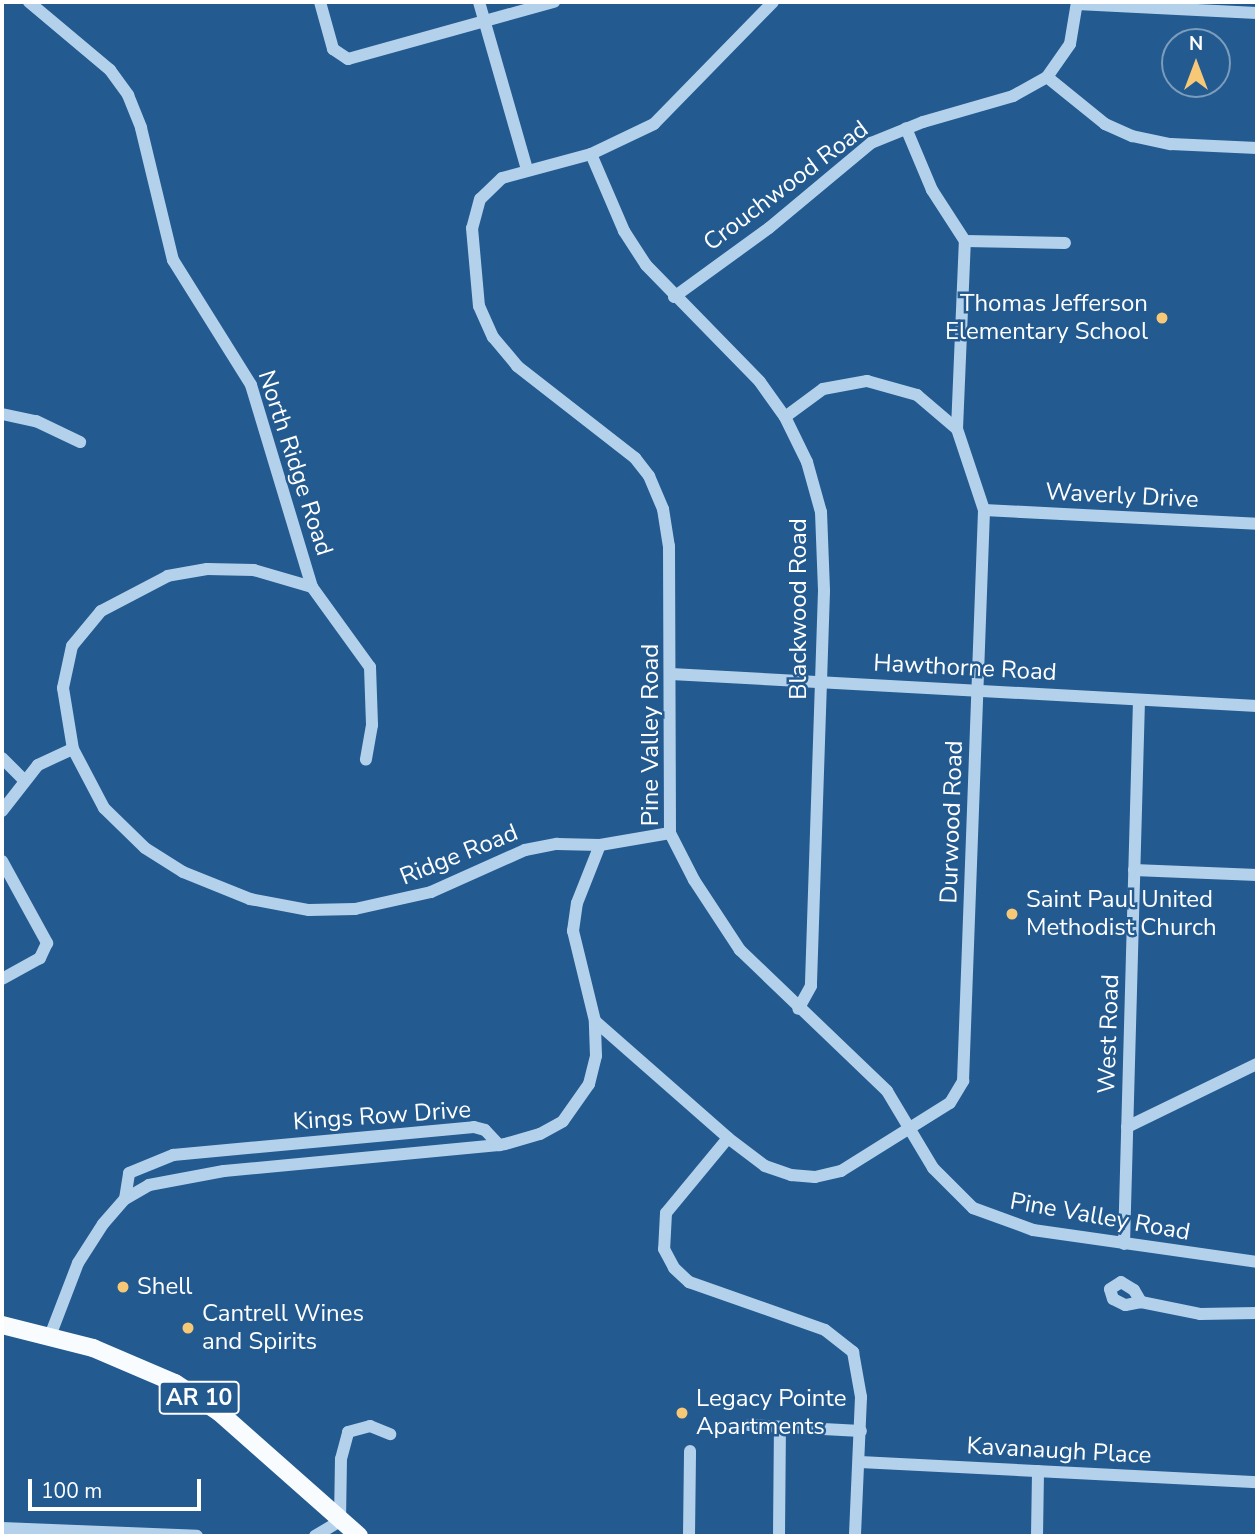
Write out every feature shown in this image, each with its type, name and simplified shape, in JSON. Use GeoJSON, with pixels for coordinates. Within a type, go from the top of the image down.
{"type":"FeatureCollection","features":[{"type":"Feature","properties":{"kind":"main road","name":"AR 10"},"geometry":{"type":"LineString","coordinates":[[2,1325],[50,1336],[128,1360],[189,1392],[219,1412],[359,1536]]}},
{"type":"Feature","properties":{"kind":"street","name":"North Ridge Road"},"geometry":{"type":"LineString","coordinates":[[29,2],[110,70],[128,95],[141,128],[173,261],[251,384],[312,587],[370,667],[372,725],[366,759]]}},
{"type":"Feature","properties":{"kind":"street"},"geometry":{"type":"LineString","coordinates":[[320,2],[333,49],[341,58],[384,52],[554,2]]}},
{"type":"Feature","properties":{"kind":"street"},"geometry":{"type":"LineString","coordinates":[[479,2],[488,23],[527,169]]}},
{"type":"Feature","properties":{"kind":"street","name":"Pine Valley Road"},"geometry":{"type":"LineString","coordinates":[[773,2],[663,117],[622,142],[591,153],[527,169],[494,183],[474,214],[472,259],[479,306],[493,337],[517,366],[621,444],[649,476],[668,532],[670,832],[694,880],[740,950],[798,1009],[887,1091],[943,1180],[983,1214],[1033,1230],[1257,1262]]}},
{"type":"Feature","properties":{"kind":"street"},"geometry":{"type":"LineString","coordinates":[[1077,3],[1257,13]]}},
{"type":"Feature","properties":{"kind":"street","name":"Crouchwood Road"},"geometry":{"type":"LineString","coordinates":[[674,297],[769,228],[859,151],[906,128],[1013,96],[1047,77],[1070,44],[1077,3]]}},
{"type":"Feature","properties":{"kind":"street"},"geometry":{"type":"LineString","coordinates":[[1047,77],[1105,124],[1132,135],[1171,144],[1257,148]]}},
{"type":"Feature","properties":{"kind":"street"},"geometry":{"type":"LineString","coordinates":[[906,128],[932,190],[965,241],[1065,243]]}},
{"type":"Feature","properties":{"kind":"street","name":"Blackwood Road"},"geometry":{"type":"LineString","coordinates":[[591,153],[624,231],[674,297],[760,382],[785,416],[807,462],[822,525],[821,681],[811,986],[798,1009]]}},
{"type":"Feature","properties":{"kind":"street","name":"Durwood Road"},"geometry":{"type":"LineString","coordinates":[[596,1021],[728,1138],[773,1170],[815,1177],[841,1171],[912,1130],[950,1103],[966,1069],[984,510],[957,429],[965,241]]}},
{"type":"Feature","properties":{"kind":"street"},"geometry":{"type":"LineString","coordinates":[[785,416],[823,388],[867,381],[917,395],[957,429]]}},
{"type":"Feature","properties":{"kind":"street"},"geometry":{"type":"LineString","coordinates":[[2,414],[24,417],[80,442]]}},
{"type":"Feature","properties":{"kind":"street","name":"Waverly Drive"},"geometry":{"type":"LineString","coordinates":[[984,510],[1257,524]]}},
{"type":"Feature","properties":{"kind":"street","name":"Ridge Road"},"geometry":{"type":"LineString","coordinates":[[312,587],[268,572],[208,569],[168,576],[118,599],[90,621],[66,660],[63,696],[72,749],[104,808],[145,848],[195,878],[277,906],[321,910],[384,906],[431,892],[525,850],[557,844],[600,845],[670,832]]}},
{"type":"Feature","properties":{"kind":"street","name":"Hawthorne Road"},"geometry":{"type":"LineString","coordinates":[[671,674],[1257,706]]}},
{"type":"Feature","properties":{"kind":"street","name":"West Road"},"geometry":{"type":"LineString","coordinates":[[1124,1244],[1139,700]]}},
{"type":"Feature","properties":{"kind":"street"},"geometry":{"type":"LineString","coordinates":[[2,811],[23,779],[46,759],[72,749]]}},
{"type":"Feature","properties":{"kind":"street"},"geometry":{"type":"LineString","coordinates":[[2,758],[23,779]]}},
{"type":"Feature","properties":{"kind":"street","name":"Kings Row Drive"},"geometry":{"type":"LineString","coordinates":[[50,1336],[78,1263],[125,1199],[130,1173],[173,1155],[474,1127],[485,1130],[499,1145],[540,1134],[574,1111],[594,1070],[596,1021],[573,930],[578,903],[600,845]]}},
{"type":"Feature","properties":{"kind":"street"},"geometry":{"type":"LineString","coordinates":[[2,861],[47,943],[40,958],[2,979]]}},
{"type":"Feature","properties":{"kind":"street"},"geometry":{"type":"LineString","coordinates":[[1134,870],[1257,875]]}},
{"type":"Feature","properties":{"kind":"street"},"geometry":{"type":"LineString","coordinates":[[1127,1127],[1257,1064]]}},
{"type":"Feature","properties":{"kind":"street"},"geometry":{"type":"LineString","coordinates":[[728,1138],[666,1213],[662,1236],[669,1261],[696,1286],[809,1324],[847,1344],[860,1377],[861,1431],[855,1536]]}},
{"type":"Feature","properties":{"kind":"street"},"geometry":{"type":"LineString","coordinates":[[125,1199],[149,1185],[174,1178],[499,1145]]}},
{"type":"Feature","properties":{"kind":"street"},"geometry":{"type":"LineString","coordinates":[[1141,1302],[1209,1315],[1257,1313]]}},
{"type":"Feature","properties":{"kind":"street"},"geometry":{"type":"LineString","coordinates":[[749,1425],[861,1431]]}},
{"type":"Feature","properties":{"kind":"street"},"geometry":{"type":"LineString","coordinates":[[315,1536],[341,1521],[345,1436],[366,1426],[390,1434]]}},
{"type":"Feature","properties":{"kind":"street"},"geometry":{"type":"LineString","coordinates":[[779,1536],[780,1427]]}},
{"type":"Feature","properties":{"kind":"street"},"geometry":{"type":"LineString","coordinates":[[689,1536],[690,1451]]}},
{"type":"Feature","properties":{"kind":"street","name":"Kavanaugh Place"},"geometry":{"type":"LineString","coordinates":[[859,1462],[1257,1482]]}},
{"type":"Feature","properties":{"kind":"street"},"geometry":{"type":"LineString","coordinates":[[1037,1536],[1038,1471]]}},
{"type":"Feature","properties":{"kind":"street"},"geometry":{"type":"LineString","coordinates":[[2,1528],[197,1536]]}},
{"type":"Feature","properties":{"kind":"place","name":"Thomas Jefferson Elementary School"},"geometry":{"type":"Point","coordinates":[1162,318]}},
{"type":"Feature","properties":{"kind":"place","name":"Saint Paul United Methodist Church"},"geometry":{"type":"Point","coordinates":[1012,914]}},
{"type":"Feature","properties":{"kind":"place","name":"Shell"},"geometry":{"type":"Point","coordinates":[123,1287]}},
{"type":"Feature","properties":{"kind":"place","name":"Cantrell Wines and Spirits"},"geometry":{"type":"Point","coordinates":[188,1328]}},
{"type":"Feature","properties":{"kind":"place","name":"Legacy Pointe Apartments"},"geometry":{"type":"Point","coordinates":[682,1413]}}]}
